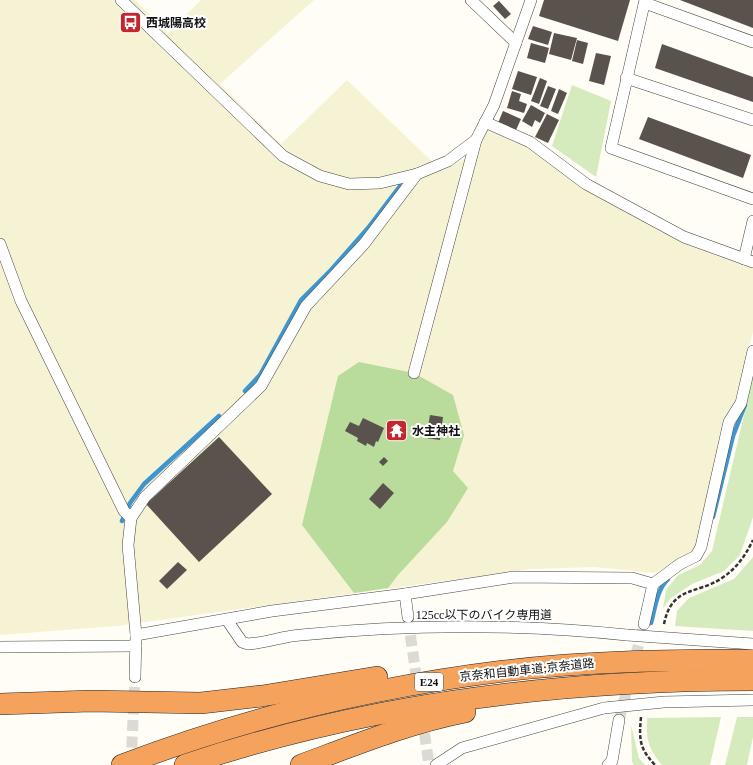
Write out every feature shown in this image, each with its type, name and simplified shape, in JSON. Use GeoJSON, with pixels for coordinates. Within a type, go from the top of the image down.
{"type":"FeatureCollection","features":[{"type":"Feature","properties":{"kind":"highway","name":"京奈和自動車道;京奈道路"},"geometry":{"type":"LineString","coordinates":[[122,765],[232,726],[314,704],[409,685],[505,671],[598,662],[751,654]]}},
{"type":"Feature","properties":{"kind":"highway"},"geometry":{"type":"LineString","coordinates":[[0,704],[91,701],[201,703],[262,696],[410,672],[505,671]]}},
{"type":"Feature","properties":{"kind":"highway","name":"京奈和自動車道;京奈道路"},"geometry":{"type":"LineString","coordinates":[[185,765],[238,747],[321,726],[414,706],[512,692],[602,684],[747,680]]}},
{"type":"Feature","properties":{"kind":"highway"},"geometry":{"type":"LineString","coordinates":[[301,765],[375,738],[443,716],[602,684]]}},
{"type":"Feature","properties":{"kind":"street"},"geometry":{"type":"LineString","coordinates":[[121,0],[283,156],[320,176],[349,184],[380,183],[417,174],[448,161],[476,140]]}},
{"type":"Feature","properties":{"kind":"street"},"geometry":{"type":"LineString","coordinates":[[470,0],[516,43]]}},
{"type":"Feature","properties":{"kind":"street"},"geometry":{"type":"LineString","coordinates":[[414,373],[476,140],[494,105],[531,0]]}},
{"type":"Feature","properties":{"kind":"street"},"geometry":{"type":"LineString","coordinates":[[753,42],[645,2],[626,78],[611,148],[753,199]]}},
{"type":"Feature","properties":{"kind":"street"},"geometry":{"type":"LineString","coordinates":[[626,78],[753,120]]}},
{"type":"Feature","properties":{"kind":"street"},"geometry":{"type":"LineString","coordinates":[[485,122],[530,142],[586,184],[684,237],[749,260],[753,221]]}},
{"type":"Feature","properties":{"kind":"street"},"geometry":{"type":"LineString","coordinates":[[134,677],[136,641],[128,544],[132,518],[145,497],[261,386],[306,306],[364,244],[417,174]]}},
{"type":"Feature","properties":{"kind":"street"},"geometry":{"type":"LineString","coordinates":[[0,244],[21,302],[124,511],[132,518]]}},
{"type":"Feature","properties":{"kind":"street"},"geometry":{"type":"LineString","coordinates":[[644,624],[653,584],[680,564],[696,556],[701,547],[729,422],[741,403],[753,351]]}},
{"type":"Feature","properties":{"kind":"street"},"geometry":{"type":"LineString","coordinates":[[0,647],[136,641],[272,611],[405,594],[514,576],[632,578],[653,584]]}},
{"type":"Feature","properties":{"kind":"street"},"geometry":{"type":"LineString","coordinates":[[405,594],[408,617]]}},
{"type":"Feature","properties":{"kind":"street","name":"125cc以下のバイク専用道"},"geometry":{"type":"LineString","coordinates":[[227,620],[242,642],[248,644],[300,635],[435,627],[562,628],[627,635],[751,654]]}},
{"type":"Feature","properties":{"kind":"street"},"geometry":{"type":"LineString","coordinates":[[436,765],[462,748],[604,708],[664,702],[753,700]]}},
{"type":"Feature","properties":{"kind":"street"},"geometry":{"type":"LineString","coordinates":[[608,765],[612,762],[612,752],[620,720]]}},
{"type":"Feature","properties":{"kind":"path"},"geometry":{"type":"LineString","coordinates":[[664,624],[666,612],[673,602],[684,593],[721,579],[735,569],[745,556],[753,540]]}},
{"type":"Feature","properties":{"kind":"path"},"geometry":{"type":"LineString","coordinates":[[641,717],[639,737],[646,756],[655,765]]}},
{"type":"Feature","properties":{"kind":"shaded area"},"geometry":{"type":"Polygon","coordinates":[[[0,0],[135,0],[168,33],[201,0],[314,0],[220,84],[281,144],[347,80],[442,171],[468,157],[488,130],[527,145],[586,189],[753,266],[753,332],[698,544],[692,553],[654,573],[594,567],[531,569],[117,626],[0,635],[0,0]]]}},
{"type":"Feature","properties":{"kind":"green space"},"geometry":{"type":"Polygon","coordinates":[[[572,85],[611,101],[596,177],[552,146],[572,85]]]}},
{"type":"Feature","properties":{"kind":"green space"},"geometry":{"type":"Polygon","coordinates":[[[359,362],[414,373],[453,395],[464,435],[453,471],[468,488],[447,522],[398,575],[388,588],[354,593],[302,525],[338,376],[359,362]]]}},
{"type":"Feature","properties":{"kind":"green space"},"geometry":{"type":"Polygon","coordinates":[[[753,377],[753,517],[740,555],[724,571],[692,584],[671,598],[663,608],[666,590],[678,575],[700,565],[712,551],[753,377]]]}},
{"type":"Feature","properties":{"kind":"green space"},"geometry":{"type":"Polygon","coordinates":[[[753,557],[753,631],[675,626],[677,611],[689,598],[734,579],[753,557]]]}},
{"type":"Feature","properties":{"kind":"green space"},"geometry":{"type":"Polygon","coordinates":[[[721,717],[710,765],[662,765],[651,749],[647,732],[647,718],[721,717]]]}},
{"type":"Feature","properties":{"kind":"green space"},"geometry":{"type":"Polygon","coordinates":[[[737,717],[753,717],[753,737],[747,765],[725,765],[737,717]]]}},
{"type":"Feature","properties":{"kind":"green space"},"geometry":{"type":"Polygon","coordinates":[[[631,725],[639,758],[645,765],[634,765],[632,762],[631,725]]]}},
{"type":"Feature","properties":{"kind":"building"},"geometry":{"type":"Polygon","coordinates":[[[544,0],[630,0],[618,41],[539,16],[544,0]]]}},
{"type":"Feature","properties":{"kind":"building"},"geometry":{"type":"Polygon","coordinates":[[[680,0],[753,0],[753,28],[680,0]]]}},
{"type":"Feature","properties":{"kind":"building"},"geometry":{"type":"Polygon","coordinates":[[[499,1],[511,14],[505,19],[493,6],[499,1]]]}},
{"type":"Feature","properties":{"kind":"building"},"geometry":{"type":"Polygon","coordinates":[[[533,26],[552,32],[548,45],[528,39],[533,26]]]}},
{"type":"Feature","properties":{"kind":"building"},"geometry":{"type":"Polygon","coordinates":[[[554,33],[577,38],[571,60],[549,54],[554,33]]]}},
{"type":"Feature","properties":{"kind":"building"},"geometry":{"type":"Polygon","coordinates":[[[577,40],[588,43],[583,64],[572,61],[577,40]]]}},
{"type":"Feature","properties":{"kind":"building"},"geometry":{"type":"Polygon","coordinates":[[[531,43],[549,48],[545,63],[527,58],[531,43]]]}},
{"type":"Feature","properties":{"kind":"building"},"geometry":{"type":"Polygon","coordinates":[[[662,44],[753,77],[753,102],[655,68],[662,44]]]}},
{"type":"Feature","properties":{"kind":"building"},"geometry":{"type":"Polygon","coordinates":[[[596,53],[611,56],[604,85],[589,81],[596,53]]]}},
{"type":"Feature","properties":{"kind":"building"},"geometry":{"type":"Polygon","coordinates":[[[518,71],[537,77],[531,95],[512,89],[518,71]]]}},
{"type":"Feature","properties":{"kind":"building"},"geometry":{"type":"Polygon","coordinates":[[[540,78],[547,81],[539,104],[531,101],[540,78]]]}},
{"type":"Feature","properties":{"kind":"building"},"geometry":{"type":"Polygon","coordinates":[[[548,86],[556,89],[548,109],[540,106],[548,86]]]}},
{"type":"Feature","properties":{"kind":"building"},"geometry":{"type":"Polygon","coordinates":[[[559,89],[567,93],[558,114],[551,111],[559,89]]]}},
{"type":"Feature","properties":{"kind":"building"},"geometry":{"type":"Polygon","coordinates":[[[512,91],[521,94],[519,101],[527,104],[524,113],[507,108],[512,91]]]}},
{"type":"Feature","properties":{"kind":"building"},"geometry":{"type":"Polygon","coordinates":[[[531,105],[545,113],[540,123],[535,120],[532,127],[522,121],[531,105]]]}},
{"type":"Feature","properties":{"kind":"building"},"geometry":{"type":"Polygon","coordinates":[[[503,111],[521,119],[516,130],[498,123],[503,111]]]}},
{"type":"Feature","properties":{"kind":"building"},"geometry":{"type":"Polygon","coordinates":[[[547,114],[559,120],[548,143],[535,137],[547,114]]]}},
{"type":"Feature","properties":{"kind":"building"},"geometry":{"type":"Polygon","coordinates":[[[648,117],[751,155],[743,178],[639,139],[648,117]]]}},
{"type":"Feature","properties":{"kind":"building"},"geometry":{"type":"Polygon","coordinates":[[[430,415],[443,417],[440,440],[426,438],[430,415]]]}},
{"type":"Feature","properties":{"kind":"building"},"geometry":{"type":"Polygon","coordinates":[[[363,418],[384,428],[378,442],[376,441],[374,447],[367,443],[366,446],[357,441],[358,438],[345,431],[350,422],[359,426],[363,418]]]}},
{"type":"Feature","properties":{"kind":"building"},"geometry":{"type":"Polygon","coordinates":[[[219,437],[272,494],[199,562],[146,504],[219,437]]]}},
{"type":"Feature","properties":{"kind":"building"},"geometry":{"type":"Polygon","coordinates":[[[384,457],[388,461],[383,466],[379,462],[384,457]]]}},
{"type":"Feature","properties":{"kind":"building"},"geometry":{"type":"Polygon","coordinates":[[[383,483],[394,493],[380,509],[369,499],[383,483]]]}},
{"type":"Feature","properties":{"kind":"building"},"geometry":{"type":"Polygon","coordinates":[[[178,562],[187,570],[167,589],[159,581],[178,562]]]}},
{"type":"Feature","properties":{"kind":"waterway"},"geometry":{"type":"LineString","coordinates":[[245,391],[260,375],[301,300],[331,270],[368,228],[400,186]]}},
{"type":"Feature","properties":{"kind":"waterway"},"geometry":{"type":"LineString","coordinates":[[713,517],[733,436],[745,405]]}},
{"type":"Feature","properties":{"kind":"waterway"},"geometry":{"type":"LineString","coordinates":[[122,521],[130,503],[144,484],[219,416]]}},
{"type":"Feature","properties":{"kind":"waterway"},"geometry":{"type":"LineString","coordinates":[[651,623],[661,588],[668,579]]}},
{"type":"Feature","properties":{"kind":"tunnel"},"geometry":{"type":"LineString","coordinates":[[408,619],[429,765]]}},
{"type":"Feature","properties":{"kind":"tunnel"},"geometry":{"type":"LineString","coordinates":[[619,720],[644,624]]}},
{"type":"Feature","properties":{"kind":"tunnel"},"geometry":{"type":"LineString","coordinates":[[131,764],[135,677]]}},
{"type":"Feature","properties":{"kind":"place","name":"西城陽高校"},"geometry":{"type":"Point","coordinates":[131,23]}},
{"type":"Feature","properties":{"kind":"place","name":"水主神社"},"geometry":{"type":"Point","coordinates":[396,431]}}]}
